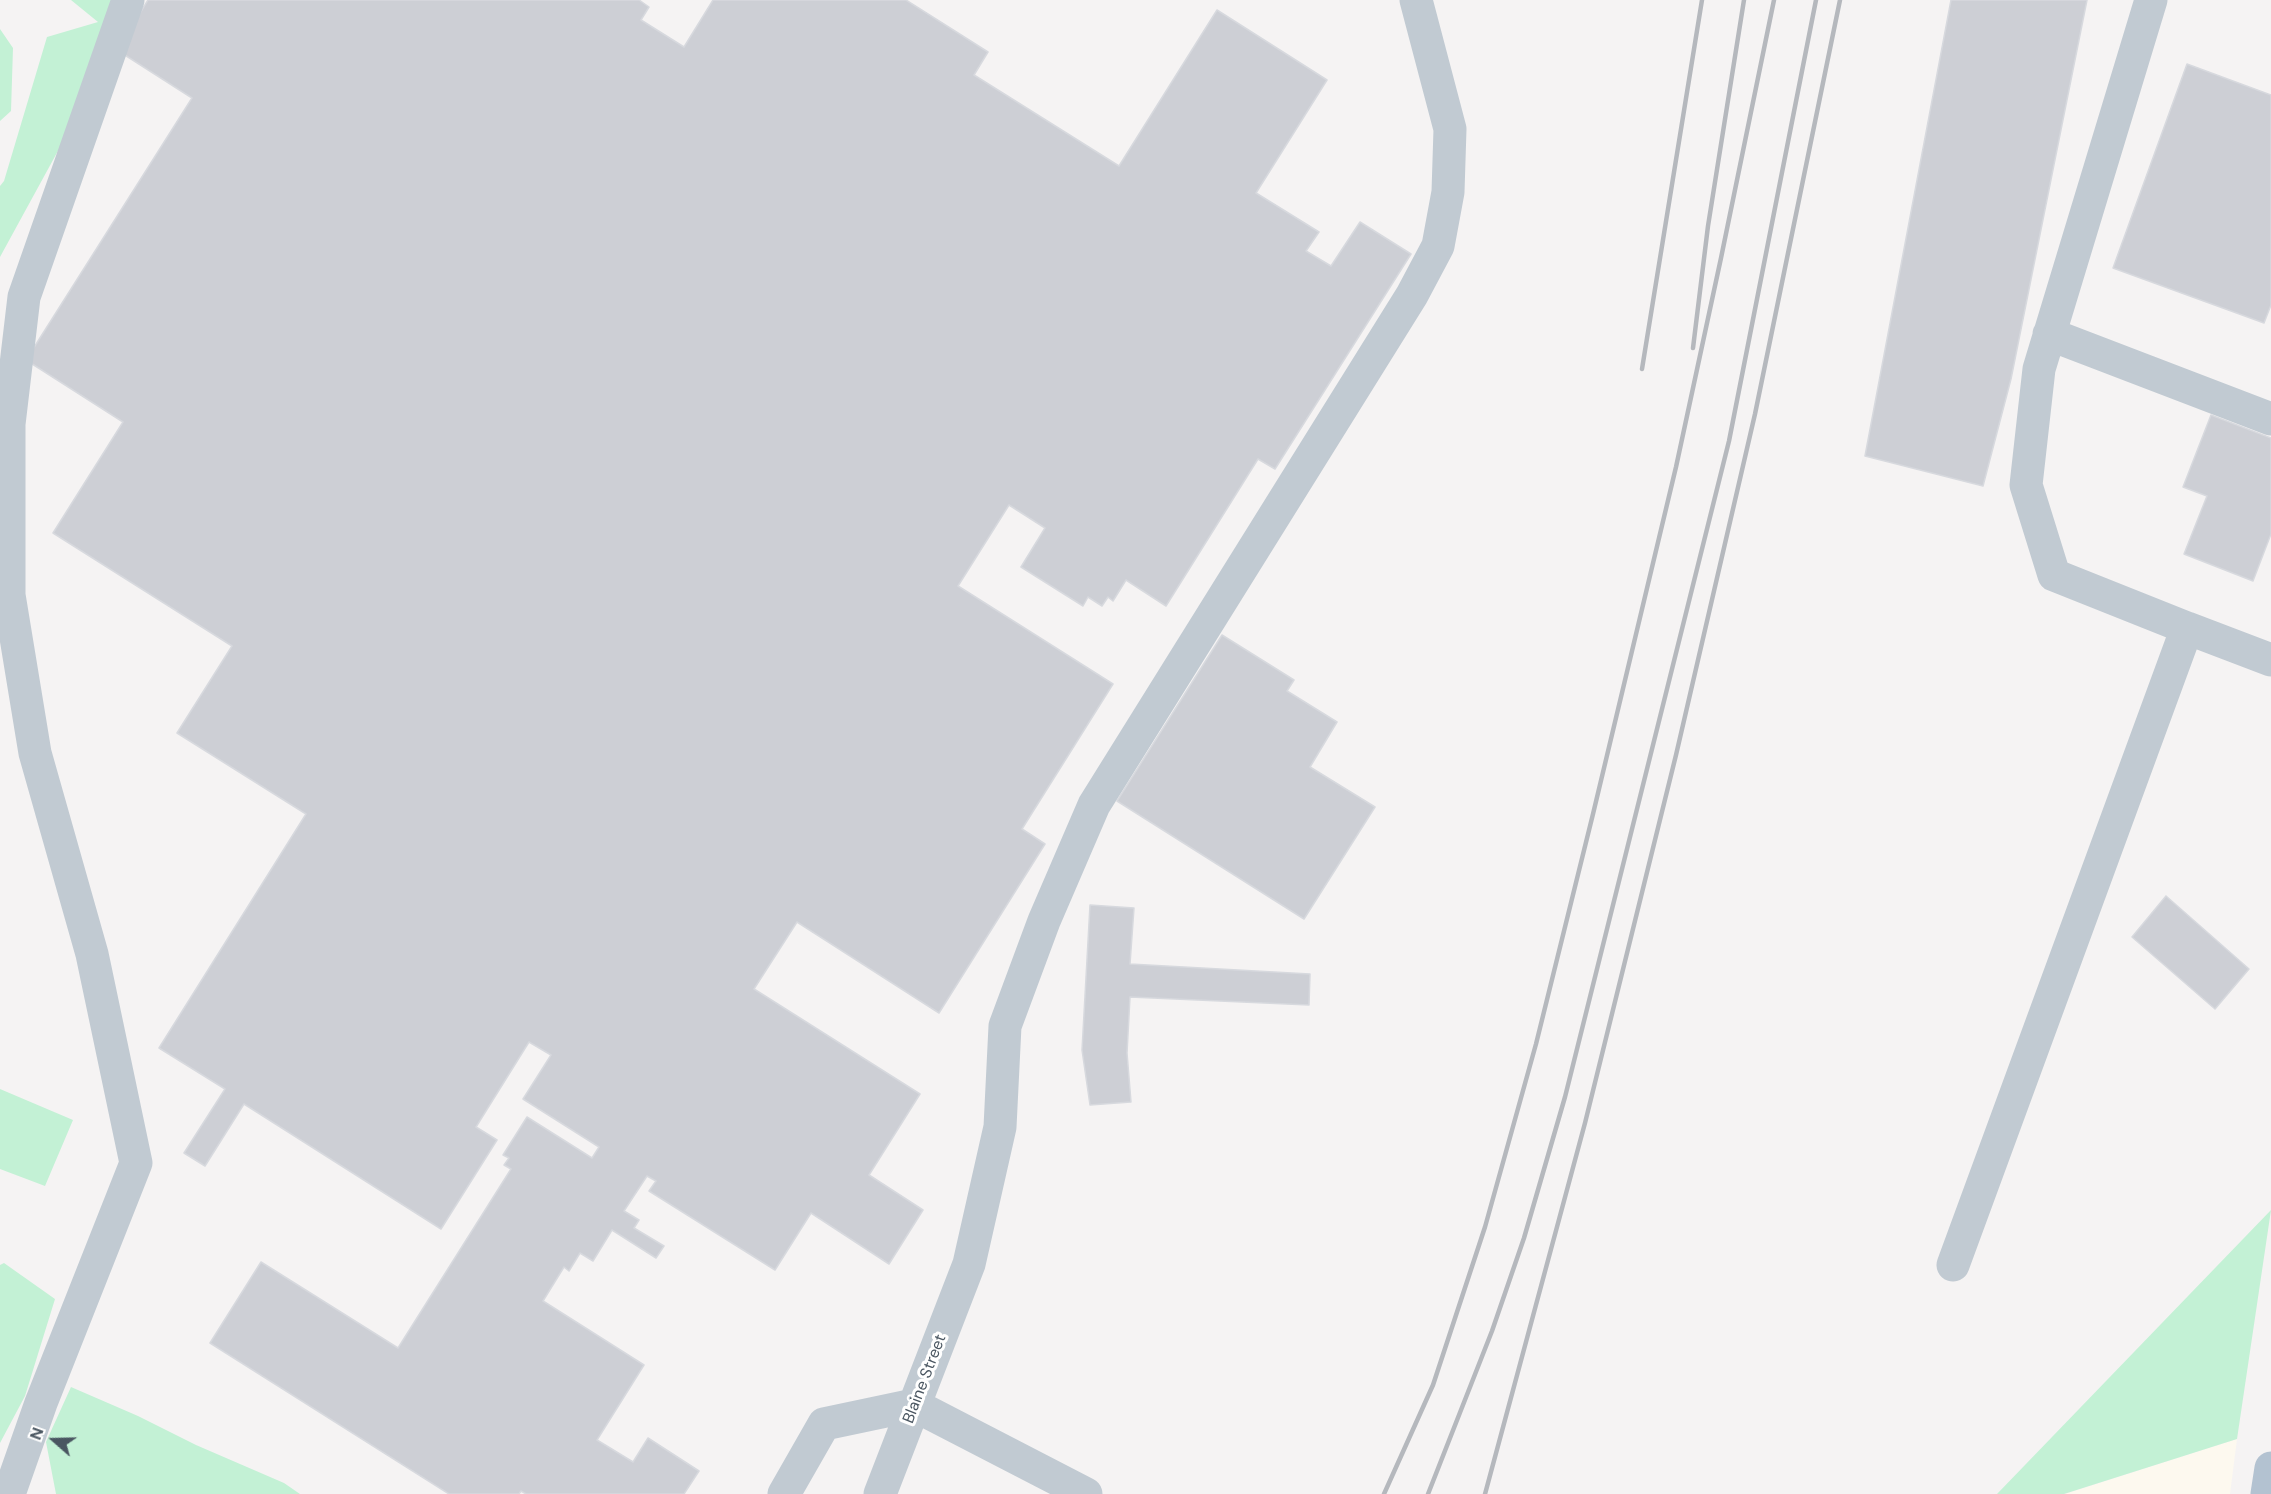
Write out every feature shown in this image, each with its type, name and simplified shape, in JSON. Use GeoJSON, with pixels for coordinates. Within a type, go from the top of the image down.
{"type":"FeatureCollection","features":[{"type":"Feature","properties":{"kind":"main road"},"geometry":{"type":"LineString","coordinates":[[2267,1494],[2271,1468]]}},
{"type":"Feature","properties":{"kind":"street"},"geometry":{"type":"LineString","coordinates":[[9,1494],[41,1403],[136,1163],[92,954],[35,753],[9,595],[9,424],[24,297],[128,0]]}},
{"type":"Feature","properties":{"kind":"street","name":"Blaine Street"},"geometry":{"type":"LineString","coordinates":[[880,1494],[969,1264],[1000,1126],[1005,1026],[1044,921],[1094,805],[1406,305],[1438,246],[1448,192],[1450,129],[1416,0]]}},
{"type":"Feature","properties":{"kind":"street"},"geometry":{"type":"LineString","coordinates":[[2151,0],[2039,369],[2026,485],[2054,575],[2271,660]]}},
{"type":"Feature","properties":{"kind":"street"},"geometry":{"type":"LineString","coordinates":[[2049,334],[2271,419]]}},
{"type":"Feature","properties":{"kind":"street"},"geometry":{"type":"LineString","coordinates":[[1953,1265],[2187,628]]}},
{"type":"Feature","properties":{"kind":"street"},"geometry":{"type":"LineString","coordinates":[[784,1494],[824,1424],[914,1405],[1086,1494]]}},
{"type":"Feature","properties":{"kind":"shaded area"},"geometry":{"type":"Polygon","coordinates":[[[2237,1439],[2230,1494],[2065,1494],[2237,1439]]]}},
{"type":"Feature","properties":{"kind":"green space"},"geometry":{"type":"Polygon","coordinates":[[[71,0],[131,0],[59,149],[0,257],[0,186],[4,181],[47,37],[98,22],[71,0]]]}},
{"type":"Feature","properties":{"kind":"green space"},"geometry":{"type":"Polygon","coordinates":[[[0,29],[13,48],[11,111],[0,121],[0,29]]]}},
{"type":"Feature","properties":{"kind":"green space"},"geometry":{"type":"Polygon","coordinates":[[[0,1089],[73,1120],[45,1186],[0,1169],[0,1089]]]}},
{"type":"Feature","properties":{"kind":"green space"},"geometry":{"type":"Polygon","coordinates":[[[2271,1210],[2237,1439],[2064,1494],[1997,1494],[2271,1210]]]}},
{"type":"Feature","properties":{"kind":"green space"},"geometry":{"type":"Polygon","coordinates":[[[4,1263],[55,1299],[25,1396],[0,1443],[0,1265],[4,1263]]]}},
{"type":"Feature","properties":{"kind":"green space"},"geometry":{"type":"Polygon","coordinates":[[[71,1387],[284,1483],[300,1494],[56,1494],[46,1442],[71,1387]]]}},
{"type":"Feature","properties":{"kind":"building"},"geometry":{"type":"Polygon","coordinates":[[[148,0],[639,0],[649,7],[641,20],[684,47],[713,0],[906,0],[988,52],[974,75],[1119,166],[1217,10],[1327,80],[1256,193],[1319,232],[1306,251],[1331,266],[1360,222],[1411,254],[1275,469],[1258,459],[1166,606],[1126,580],[1113,601],[1108,597],[1102,606],[1088,597],[1083,606],[1021,567],[1045,528],[1009,505],[958,586],[1113,684],[1022,829],[1045,844],[939,1013],[797,922],[754,989],[920,1094],[869,1175],[923,1210],[889,1264],[811,1213],[775,1270],[649,1191],[656,1181],[647,1176],[624,1211],[639,1220],[634,1228],[664,1246],[656,1258],[612,1230],[593,1261],[580,1253],[569,1271],[564,1267],[543,1301],[644,1365],[597,1440],[633,1462],[648,1438],[699,1471],[684,1494],[526,1494],[521,1491],[519,1494],[449,1494],[210,1343],[261,1262],[398,1348],[511,1169],[504,1165],[509,1158],[503,1155],[527,1117],[592,1158],[599,1147],[523,1099],[551,1055],[529,1042],[476,1127],[497,1140],[441,1229],[244,1104],[205,1166],[184,1153],[225,1089],[159,1048],[306,814],[177,733],[232,646],[53,533],[123,422],[26,360],[192,98],[117,50],[148,0]]]}},
{"type":"Feature","properties":{"kind":"building"},"geometry":{"type":"Polygon","coordinates":[[[1951,0],[2087,0],[2011,379],[1983,486],[1865,456],[1951,0]]]}},
{"type":"Feature","properties":{"kind":"building"},"geometry":{"type":"Polygon","coordinates":[[[2187,64],[2271,95],[2271,305],[2264,323],[2113,268],[2187,64]]]}},
{"type":"Feature","properties":{"kind":"building"},"geometry":{"type":"Polygon","coordinates":[[[2211,415],[2271,438],[2271,534],[2253,581],[2184,554],[2207,496],[2183,487],[2211,415]]]}},
{"type":"Feature","properties":{"kind":"building"},"geometry":{"type":"Polygon","coordinates":[[[1222,635],[1294,680],[1287,691],[1337,722],[1310,767],[1375,807],[1304,919],[1117,801],[1222,635]]]}},
{"type":"Feature","properties":{"kind":"building"},"geometry":{"type":"Polygon","coordinates":[[[2166,896],[2249,969],[2215,1009],[2132,937],[2166,896]]]}},
{"type":"Feature","properties":{"kind":"building"},"geometry":{"type":"Polygon","coordinates":[[[1090,905],[1134,908],[1130,964],[1310,974],[1309,1005],[1130,997],[1127,1053],[1131,1102],[1090,1105],[1082,1050],[1090,905]]]}},
{"type":"Feature","properties":{"kind":"railway"},"geometry":{"type":"LineString","coordinates":[[1642,369],[1702,0]]}},
{"type":"Feature","properties":{"kind":"railway"},"geometry":{"type":"LineString","coordinates":[[1693,348],[1708,226],[1744,0]]}},
{"type":"Feature","properties":{"kind":"railway"},"geometry":{"type":"LineString","coordinates":[[1384,1494],[1433,1385],[1485,1227],[1536,1044],[1676,467],[1774,0]]}},
{"type":"Feature","properties":{"kind":"railway"},"geometry":{"type":"LineString","coordinates":[[1428,1494],[1492,1331],[1524,1238],[1565,1097],[1729,441],[1816,0]]}},
{"type":"Feature","properties":{"kind":"railway"},"geometry":{"type":"LineString","coordinates":[[1485,1494],[1585,1123],[1676,755],[1755,414],[1840,0]]}}]}
